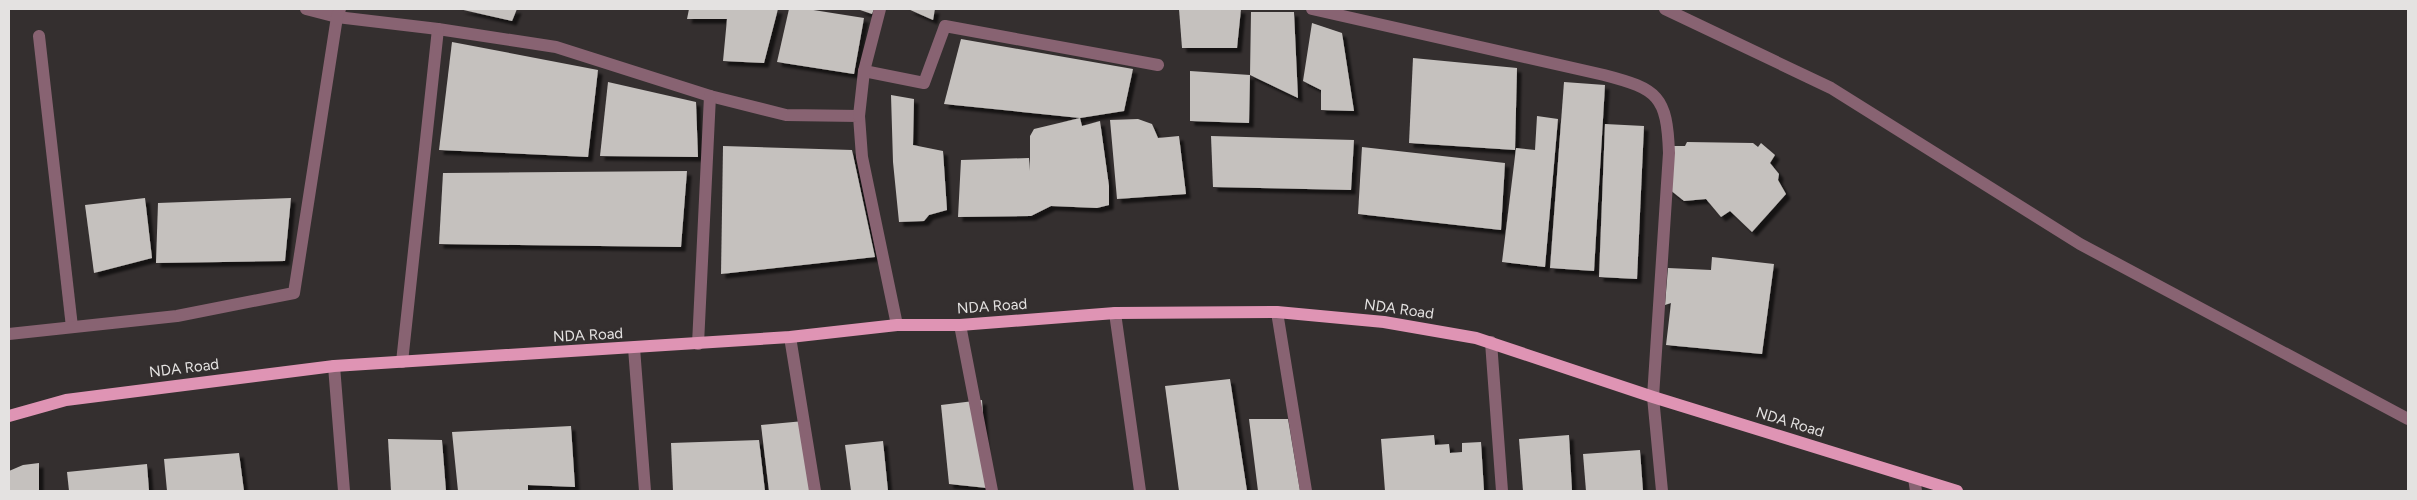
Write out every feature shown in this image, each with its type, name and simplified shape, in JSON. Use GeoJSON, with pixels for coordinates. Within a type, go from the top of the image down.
{"type":"FeatureCollection","features":[{"type":"Feature","properties":{"kind":"main road","name":"NDA Road"},"geometry":{"type":"LineString","coordinates":[[9,416],[66,400],[334,366],[698,344],[790,337],[897,325],[960,324],[1114,313],[1277,312],[1384,322],[1476,338],[1653,397],[1958,491]]}},
{"type":"Feature","properties":{"kind":"street"},"geometry":{"type":"LineString","coordinates":[[306,9],[556,47],[710,96],[786,116],[859,116]]}},
{"type":"Feature","properties":{"kind":"street"},"geometry":{"type":"LineString","coordinates":[[880,9],[864,71],[859,116],[862,157],[897,325]]}},
{"type":"Feature","properties":{"kind":"street"},"geometry":{"type":"LineString","coordinates":[[1312,9],[1604,75],[1632,82],[1653,93],[1665,110],[1669,153],[1653,397],[1662,491]]}},
{"type":"Feature","properties":{"kind":"street"},"geometry":{"type":"LineString","coordinates":[[1665,9],[1831,88],[2080,244],[2408,419]]}},
{"type":"Feature","properties":{"kind":"street"},"geometry":{"type":"LineString","coordinates":[[9,334],[177,316],[294,293],[339,13]]}},
{"type":"Feature","properties":{"kind":"street"},"geometry":{"type":"LineString","coordinates":[[864,71],[924,83],[945,26],[1158,66]]}},
{"type":"Feature","properties":{"kind":"street"},"geometry":{"type":"LineString","coordinates":[[402,362],[438,28]]}},
{"type":"Feature","properties":{"kind":"street"},"geometry":{"type":"LineString","coordinates":[[39,36],[72,327]]}},
{"type":"Feature","properties":{"kind":"street"},"geometry":{"type":"LineString","coordinates":[[698,344],[710,96]]}},
{"type":"Feature","properties":{"kind":"street"},"geometry":{"type":"LineString","coordinates":[[1277,312],[1306,491]]}},
{"type":"Feature","properties":{"kind":"street"},"geometry":{"type":"LineString","coordinates":[[1114,313],[1140,491]]}},
{"type":"Feature","properties":{"kind":"street"},"geometry":{"type":"LineString","coordinates":[[960,324],[992,491]]}},
{"type":"Feature","properties":{"kind":"street"},"geometry":{"type":"LineString","coordinates":[[790,337],[815,491]]}},
{"type":"Feature","properties":{"kind":"street"},"geometry":{"type":"LineString","coordinates":[[1491,342],[1502,491]]}},
{"type":"Feature","properties":{"kind":"street"},"geometry":{"type":"LineString","coordinates":[[634,348],[645,491]]}},
{"type":"Feature","properties":{"kind":"street"},"geometry":{"type":"LineString","coordinates":[[334,366],[344,491]]}},
{"type":"Feature","properties":{"kind":"street"},"geometry":{"type":"LineString","coordinates":[[1914,478],[1916,491]]}},
{"type":"Feature","properties":{"kind":"building"},"geometry":{"type":"Polygon","coordinates":[[[459,9],[517,9],[512,21],[459,9]]]}},
{"type":"Feature","properties":{"kind":"building"},"geometry":{"type":"Polygon","coordinates":[[[689,9],[778,9],[764,63],[723,61],[727,19],[687,19],[689,9]]]}},
{"type":"Feature","properties":{"kind":"building"},"geometry":{"type":"Polygon","coordinates":[[[789,9],[807,9],[864,18],[854,74],[777,62],[789,9]]]}},
{"type":"Feature","properties":{"kind":"building"},"geometry":{"type":"Polygon","coordinates":[[[857,9],[874,9],[872,14],[857,9]]]}},
{"type":"Feature","properties":{"kind":"building"},"geometry":{"type":"Polygon","coordinates":[[[908,9],[935,9],[933,20],[908,9]]]}},
{"type":"Feature","properties":{"kind":"building"},"geometry":{"type":"Polygon","coordinates":[[[1179,9],[1241,9],[1237,48],[1182,48],[1179,9]]]}},
{"type":"Feature","properties":{"kind":"building"},"geometry":{"type":"Polygon","coordinates":[[[1251,12],[1294,12],[1298,98],[1250,75],[1251,12]]]}},
{"type":"Feature","properties":{"kind":"building"},"geometry":{"type":"Polygon","coordinates":[[[1312,23],[1342,33],[1354,111],[1321,110],[1321,90],[1303,81],[1312,23]]]}},
{"type":"Feature","properties":{"kind":"building"},"geometry":{"type":"Polygon","coordinates":[[[961,39],[1133,69],[1124,111],[1080,118],[944,104],[961,39]]]}},
{"type":"Feature","properties":{"kind":"building"},"geometry":{"type":"Polygon","coordinates":[[[452,42],[598,70],[588,157],[439,150],[452,42]]]}},
{"type":"Feature","properties":{"kind":"building"},"geometry":{"type":"Polygon","coordinates":[[[1413,58],[1517,68],[1515,150],[1409,143],[1413,58]]]}},
{"type":"Feature","properties":{"kind":"building"},"geometry":{"type":"Polygon","coordinates":[[[1190,71],[1250,75],[1249,123],[1190,121],[1190,71]]]}},
{"type":"Feature","properties":{"kind":"building"},"geometry":{"type":"Polygon","coordinates":[[[608,82],[696,102],[698,157],[600,156],[608,82]]]}},
{"type":"Feature","properties":{"kind":"building"},"geometry":{"type":"Polygon","coordinates":[[[1564,82],[1605,85],[1594,271],[1550,268],[1564,82]]]}},
{"type":"Feature","properties":{"kind":"building"},"geometry":{"type":"Polygon","coordinates":[[[891,95],[914,99],[913,145],[943,151],[947,210],[929,215],[924,221],[899,222],[893,162],[891,95]]]}},
{"type":"Feature","properties":{"kind":"building"},"geometry":{"type":"Polygon","coordinates":[[[1537,116],[1558,119],[1545,267],[1502,262],[1516,148],[1535,150],[1537,116]]]}},
{"type":"Feature","properties":{"kind":"building"},"geometry":{"type":"Polygon","coordinates":[[[1080,118],[1082,126],[1100,121],[1109,186],[1109,205],[1097,208],[1051,206],[1031,216],[958,217],[961,160],[1029,158],[1030,171],[1030,136],[1034,129],[1080,118]]]}},
{"type":"Feature","properties":{"kind":"building"},"geometry":{"type":"Polygon","coordinates":[[[1138,119],[1152,124],[1158,138],[1179,136],[1186,194],[1117,199],[1110,120],[1138,119]]]}},
{"type":"Feature","properties":{"kind":"building"},"geometry":{"type":"Polygon","coordinates":[[[1605,124],[1644,126],[1637,279],[1599,277],[1605,124]]]}},
{"type":"Feature","properties":{"kind":"building"},"geometry":{"type":"Polygon","coordinates":[[[1211,136],[1354,140],[1351,190],[1213,187],[1211,136]]]}},
{"type":"Feature","properties":{"kind":"building"},"geometry":{"type":"Polygon","coordinates":[[[1687,142],[1753,143],[1758,147],[1761,143],[1775,155],[1770,163],[1779,174],[1778,180],[1786,194],[1752,232],[1730,211],[1721,217],[1706,199],[1684,201],[1669,189],[1672,146],[1685,146],[1687,142]]]}},
{"type":"Feature","properties":{"kind":"building"},"geometry":{"type":"Polygon","coordinates":[[[723,146],[852,150],[875,257],[721,274],[723,146]]]}},
{"type":"Feature","properties":{"kind":"building"},"geometry":{"type":"Polygon","coordinates":[[[1362,147],[1505,163],[1501,230],[1358,214],[1362,147]]]}},
{"type":"Feature","properties":{"kind":"building"},"geometry":{"type":"Polygon","coordinates":[[[687,171],[681,247],[439,244],[443,173],[687,171]]]}},
{"type":"Feature","properties":{"kind":"building"},"geometry":{"type":"Polygon","coordinates":[[[145,198],[152,258],[94,273],[85,205],[145,198]]]}},
{"type":"Feature","properties":{"kind":"building"},"geometry":{"type":"Polygon","coordinates":[[[291,198],[285,261],[156,263],[158,203],[291,198]]]}},
{"type":"Feature","properties":{"kind":"building"},"geometry":{"type":"Polygon","coordinates":[[[1712,257],[1774,264],[1762,354],[1666,345],[1671,303],[1665,305],[1668,268],[1711,270],[1712,257]]]}},
{"type":"Feature","properties":{"kind":"building"},"geometry":{"type":"Polygon","coordinates":[[[1230,379],[1247,491],[1179,491],[1165,386],[1230,379]]]}},
{"type":"Feature","properties":{"kind":"building"},"geometry":{"type":"Polygon","coordinates":[[[982,400],[987,488],[949,484],[941,405],[982,400]]]}},
{"type":"Feature","properties":{"kind":"building"},"geometry":{"type":"Polygon","coordinates":[[[1249,419],[1288,419],[1300,491],[1258,491],[1249,419]]]}},
{"type":"Feature","properties":{"kind":"building"},"geometry":{"type":"Polygon","coordinates":[[[804,421],[811,491],[769,491],[761,425],[804,421]]]}},
{"type":"Feature","properties":{"kind":"building"},"geometry":{"type":"Polygon","coordinates":[[[571,426],[575,487],[528,485],[528,491],[458,491],[452,432],[571,426]]]}},
{"type":"Feature","properties":{"kind":"building"},"geometry":{"type":"Polygon","coordinates":[[[1434,435],[1435,445],[1449,444],[1450,453],[1462,452],[1462,443],[1481,442],[1484,491],[1385,491],[1381,439],[1434,435]]]}},
{"type":"Feature","properties":{"kind":"building"},"geometry":{"type":"Polygon","coordinates":[[[1569,435],[1572,491],[1523,491],[1519,439],[1569,435]]]}},
{"type":"Feature","properties":{"kind":"building"},"geometry":{"type":"Polygon","coordinates":[[[388,439],[442,440],[446,491],[391,491],[388,439]]]}},
{"type":"Feature","properties":{"kind":"building"},"geometry":{"type":"Polygon","coordinates":[[[759,440],[765,491],[673,491],[671,443],[759,440]]]}},
{"type":"Feature","properties":{"kind":"building"},"geometry":{"type":"Polygon","coordinates":[[[883,441],[888,491],[851,491],[845,445],[883,441]]]}},
{"type":"Feature","properties":{"kind":"building"},"geometry":{"type":"Polygon","coordinates":[[[1640,450],[1643,491],[1586,491],[1583,454],[1640,450]]]}},
{"type":"Feature","properties":{"kind":"building"},"geometry":{"type":"Polygon","coordinates":[[[239,453],[244,491],[167,491],[164,459],[239,453]]]}},
{"type":"Feature","properties":{"kind":"building"},"geometry":{"type":"Polygon","coordinates":[[[39,463],[39,491],[9,491],[9,471],[23,465],[39,463]]]}},
{"type":"Feature","properties":{"kind":"building"},"geometry":{"type":"Polygon","coordinates":[[[147,464],[149,491],[69,491],[67,472],[147,464]]]}}]}
